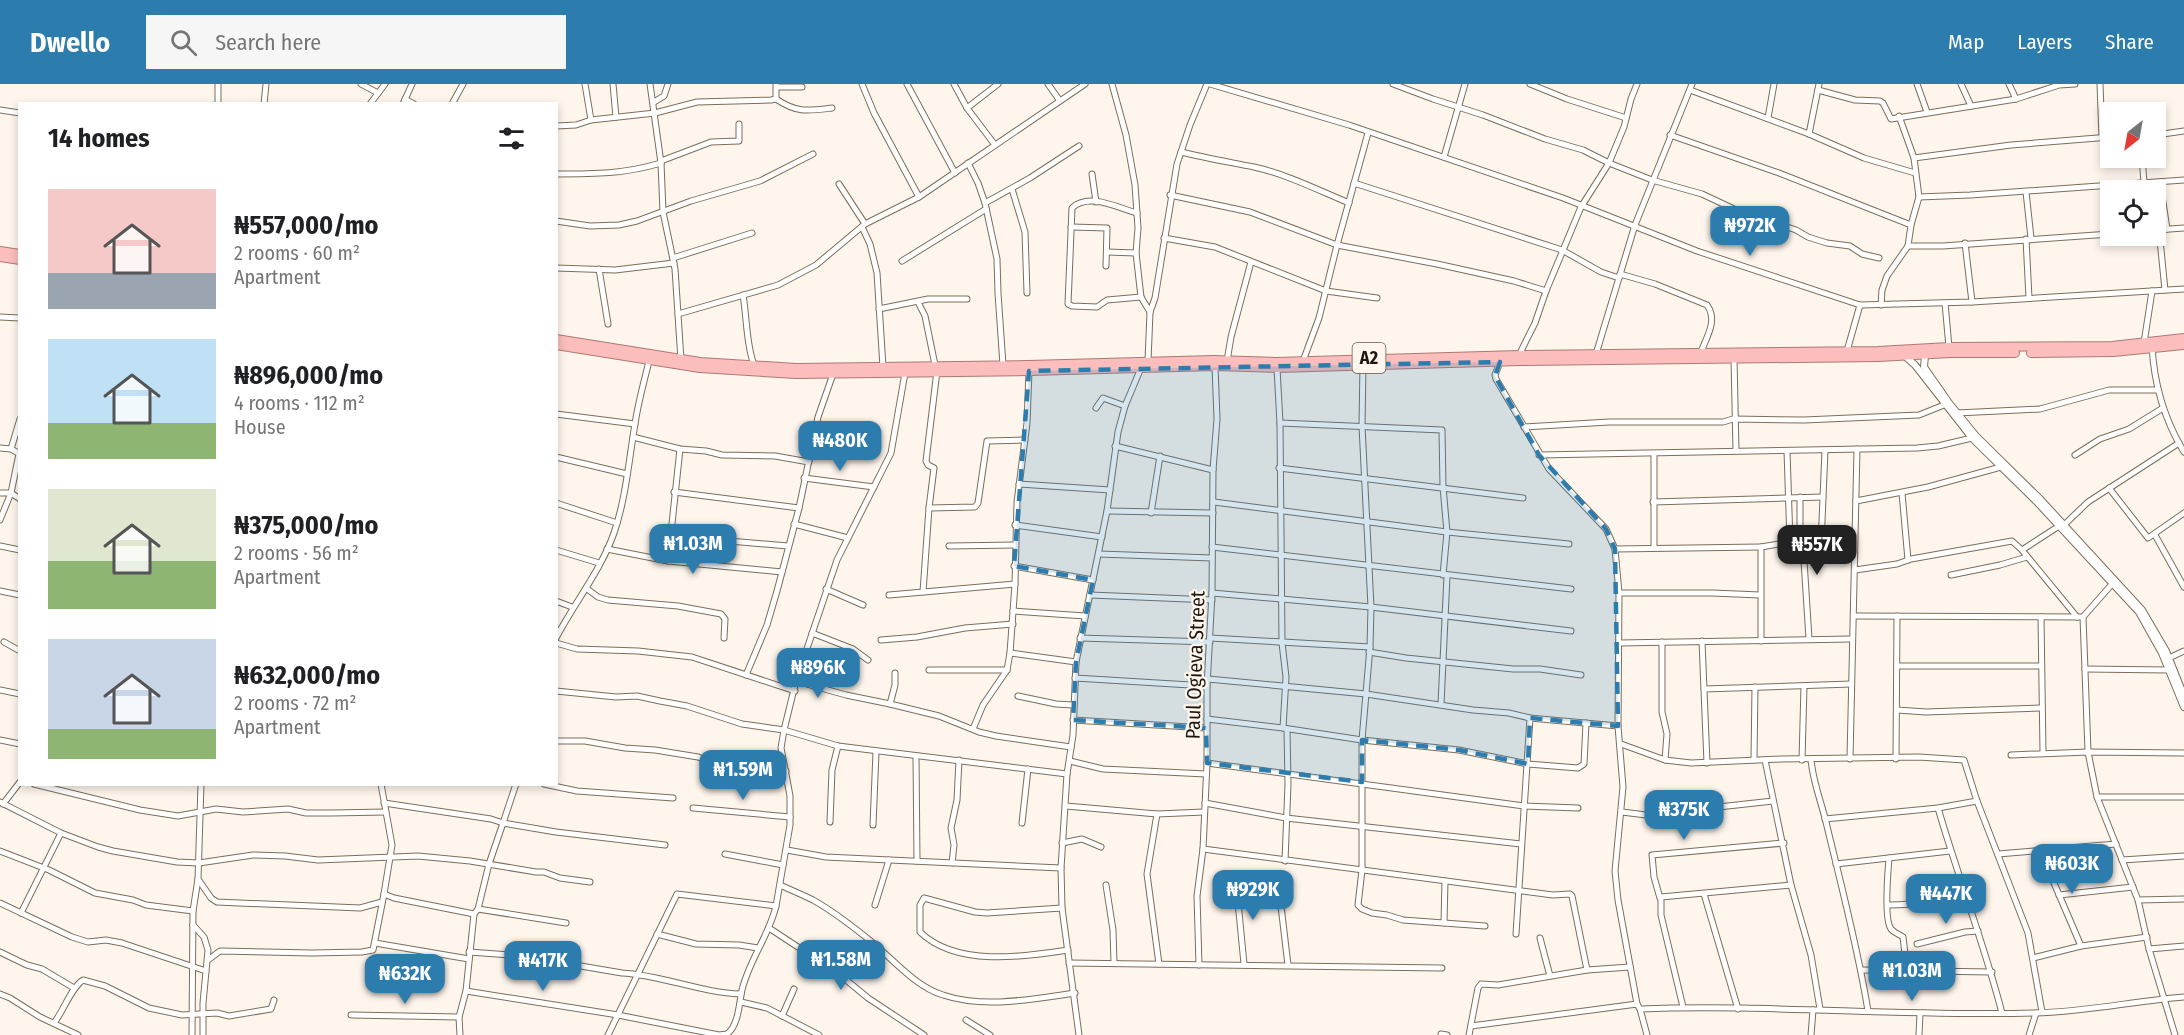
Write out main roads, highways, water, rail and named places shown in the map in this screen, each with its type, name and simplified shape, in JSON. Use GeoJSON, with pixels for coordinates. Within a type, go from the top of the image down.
{"type":"FeatureCollection","features":[{"type":"Feature","properties":{"kind":"highway"},"geometry":{"type":"LineString","coordinates":[[0,251],[18,254]]}},
{"type":"Feature","properties":{"kind":"highway"},"geometry":{"type":"LineString","coordinates":[[0,257],[18,260]]}},
{"type":"Feature","properties":{"kind":"highway","name":"A2"},"geometry":{"type":"LineString","coordinates":[[2149,344],[2184,338]]}},
{"type":"Feature","properties":{"kind":"highway","name":"A2"},"geometry":{"type":"LineString","coordinates":[[558,339],[681,360],[796,368],[883,367],[1029,371],[1227,360],[1906,350],[1949,347],[1992,350]]}},
{"type":"Feature","properties":{"kind":"highway","name":"A2"},"geometry":{"type":"LineString","coordinates":[[558,345],[700,368],[833,374],[905,373],[936,368],[1003,365],[1277,368],[1363,364],[1925,356],[1992,350],[2149,344],[2184,345]]}}]}
